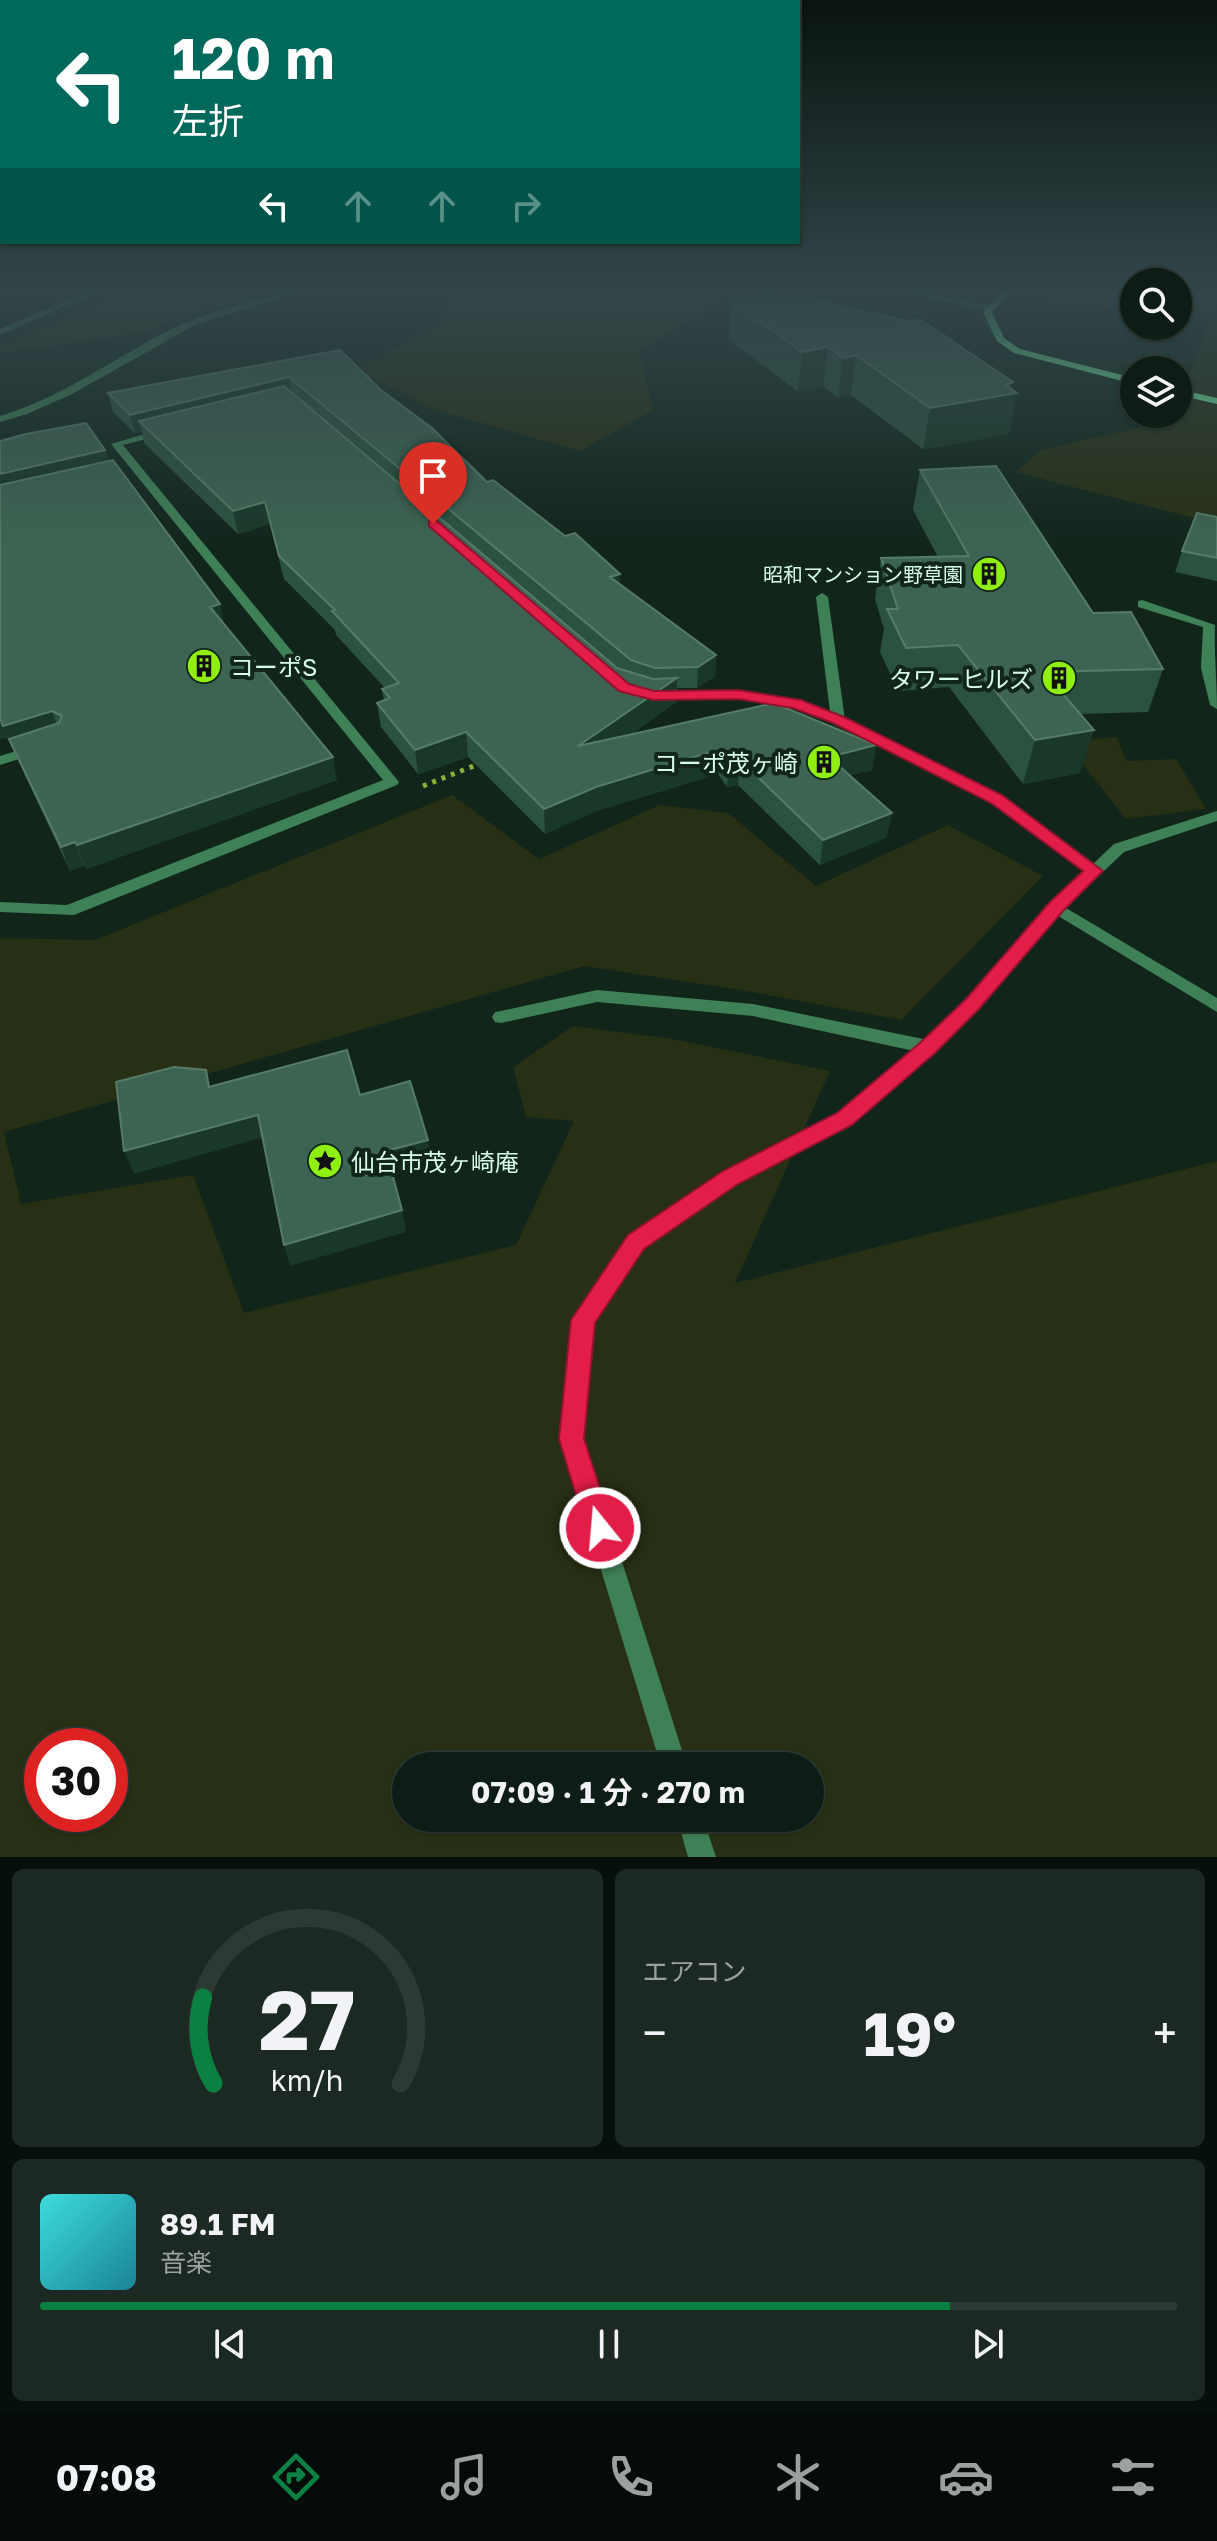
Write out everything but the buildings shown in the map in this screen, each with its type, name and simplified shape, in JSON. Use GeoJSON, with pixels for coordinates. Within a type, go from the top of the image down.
{"type":"FeatureCollection","features":[{"type":"Feature","properties":{"kind":"street"},"geometry":{"type":"LineString","coordinates":[[0,419],[54,401],[98,377]]}},
{"type":"Feature","properties":{"kind":"street"},"geometry":{"type":"LineString","coordinates":[[1192,395],[1217,401]]}},
{"type":"Feature","properties":{"kind":"street"},"geometry":{"type":"LineString","coordinates":[[0,907],[68,911],[392,782],[116,444],[174,430]]}},
{"type":"Feature","properties":{"kind":"street"},"geometry":{"type":"LineString","coordinates":[[121,475],[136,471]]}},
{"type":"Feature","properties":{"kind":"street"},"geometry":{"type":"LineString","coordinates":[[822,597],[838,720]]}},
{"type":"Feature","properties":{"kind":"street"},"geometry":{"type":"LineString","coordinates":[[1142,604],[1209,625],[1207,668],[1217,705]]}},
{"type":"Feature","properties":{"kind":"street"},"geometry":{"type":"LineString","coordinates":[[640,692],[653,696],[738,694],[796,704],[838,720],[997,799],[1094,871]]}},
{"type":"Feature","properties":{"kind":"street"},"geometry":{"type":"LineString","coordinates":[[0,761],[46,746]]}},
{"type":"Feature","properties":{"kind":"street"},"geometry":{"type":"LineString","coordinates":[[670,1752],[572,1439],[583,1320],[636,1242],[730,1177],[844,1119],[973,1004],[1056,907],[1119,848],[1217,816]]}},
{"type":"Feature","properties":{"kind":"street"},"geometry":{"type":"LineString","coordinates":[[1056,907],[1217,1006]]}},
{"type":"Feature","properties":{"kind":"street"},"geometry":{"type":"LineString","coordinates":[[501,1017],[597,996],[753,1010],[928,1047]]}},
{"type":"Feature","properties":{"kind":"street"},"geometry":{"type":"LineString","coordinates":[[694,1832],[702,1857]]}},
{"type":"Feature","properties":{"kind":"path"},"geometry":{"type":"LineString","coordinates":[[392,782],[413,790],[494,758]]}},
{"type":"Feature","properties":{"kind":"green space"},"geometry":{"type":"Polygon","coordinates":[[[371,377],[645,377],[654,410],[580,451],[432,409],[371,377]]]}},
{"type":"Feature","properties":{"kind":"green space"},"geometry":{"type":"Polygon","coordinates":[[[1192,377],[1217,377],[1217,524],[1016,472],[1041,450],[1137,428],[1192,428],[1192,377]]]}},
{"type":"Feature","properties":{"kind":"green space"},"geometry":{"type":"Polygon","coordinates":[[[1117,737],[1126,761],[1176,759],[1206,809],[1126,819],[1065,742],[1117,737]]]}},
{"type":"Feature","properties":{"kind":"green space"},"geometry":{"type":"Polygon","coordinates":[[[452,795],[539,859],[660,805],[728,813],[816,886],[948,825],[1043,876],[901,1020],[747,991],[584,966],[4,1132],[21,1204],[193,1175],[244,1313],[516,1245],[574,1121],[526,1117],[513,1067],[573,1026],[673,1039],[830,1071],[735,1283],[1217,1161],[1217,1857],[0,1857],[0,938],[95,940],[452,795]]]}},
{"type":"Feature","properties":{"kind":"place","name":"昭和マンション野草園"},"geometry":{"type":"Point","coordinates":[989,574]}},
{"type":"Feature","properties":{"kind":"place","name":"コーポS"},"geometry":{"type":"Point","coordinates":[204,666]}},
{"type":"Feature","properties":{"kind":"place","name":"タワーヒルズ"},"geometry":{"type":"Point","coordinates":[1059,678]}},
{"type":"Feature","properties":{"kind":"place","name":"コーポ茂ヶ崎"},"geometry":{"type":"Point","coordinates":[824,762]}},
{"type":"Feature","properties":{"kind":"place","name":"仙台市茂ヶ崎庵"},"geometry":{"type":"Point","coordinates":[325,1161]}},
{"type":"Feature","properties":{"kind":"route"},"geometry":{"type":"LineString","coordinates":[[433,524],[624,687],[653,696],[738,694],[796,704],[838,720],[997,799],[1094,871],[1056,907],[973,1004],[844,1119],[730,1177],[636,1242],[583,1320],[572,1439],[600,1528]]}}]}
